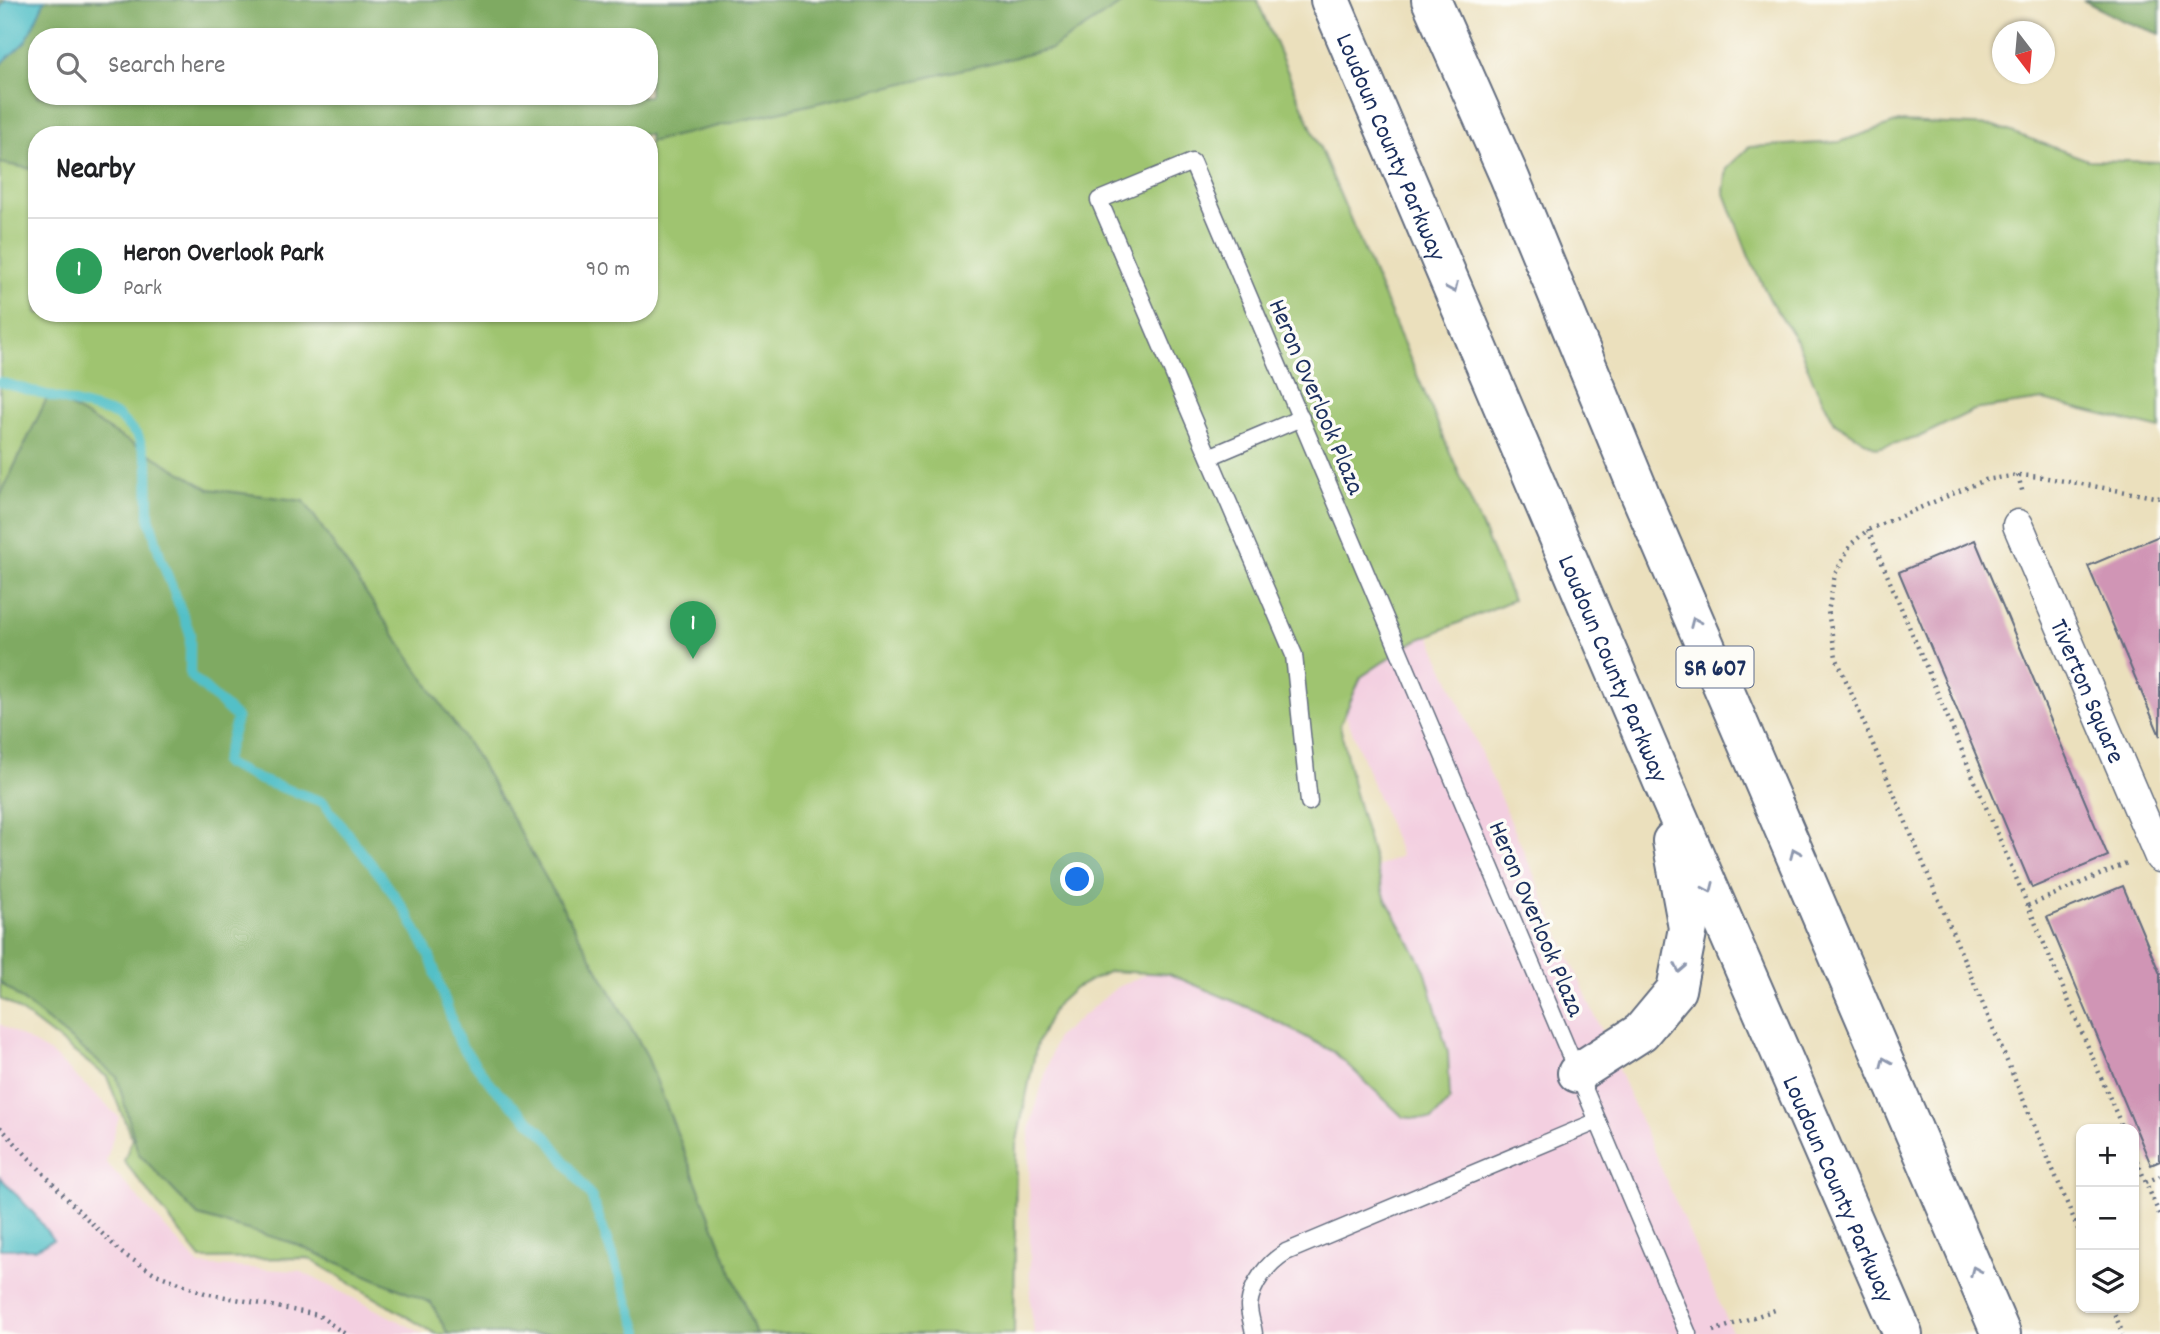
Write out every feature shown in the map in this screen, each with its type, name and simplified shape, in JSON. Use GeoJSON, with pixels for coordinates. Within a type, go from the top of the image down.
{"type":"FeatureCollection","features":[{"type":"Feature","properties":{"kind":"main road","name":"Loudoun County Parkway"},"geometry":{"type":"LineString","coordinates":[[1330,0],[1662,780],[1903,1334]]}},
{"type":"Feature","properties":{"kind":"main road","name":"SR 607"},"geometry":{"type":"LineString","coordinates":[[1431,0],[1509,176],[1651,519],[2001,1334]]}},
{"type":"Feature","properties":{"kind":"main road"},"geometry":{"type":"LineString","coordinates":[[1577,1073],[1641,1032],[1675,990],[1688,928],[1662,780]]}},
{"type":"Feature","properties":{"kind":"street","name":"Tiverton Square"},"geometry":{"type":"LineString","coordinates":[[2018,525],[2159,854]]}},
{"type":"Feature","properties":{"kind":"lane","name":"Heron Overlook Plaza"},"geometry":{"type":"LineString","coordinates":[[1309,802],[1294,655],[1099,200],[1192,162],[1688,1334]]}},
{"type":"Feature","properties":{"kind":"lane"},"geometry":{"type":"LineString","coordinates":[[1209,457],[1301,418]]}},
{"type":"Feature","properties":{"kind":"lane"},"geometry":{"type":"LineString","coordinates":[[1254,1334],[1250,1306],[1257,1282],[1272,1261],[1286,1252],[1598,1121]]}},
{"type":"Feature","properties":{"kind":"path"},"geometry":{"type":"LineString","coordinates":[[2076,1224],[1836,657],[1828,612],[1835,574],[1851,544],[1868,530],[1984,480],[2018,475],[2042,477],[2160,498]]}},
{"type":"Feature","properties":{"kind":"path"},"geometry":{"type":"LineString","coordinates":[[1868,530],[2121,1124]]}},
{"type":"Feature","properties":{"kind":"path"},"geometry":{"type":"LineString","coordinates":[[2028,906],[2159,854]]}},
{"type":"Feature","properties":{"kind":"path"},"geometry":{"type":"LineString","coordinates":[[0,1127],[123,1254],[156,1274],[205,1293],[318,1315],[345,1334]]}},
{"type":"Feature","properties":{"kind":"path"},"geometry":{"type":"LineString","coordinates":[[2139,1166],[2160,1216]]}},
{"type":"Feature","properties":{"kind":"path"},"geometry":{"type":"LineString","coordinates":[[2146,1182],[2160,1176]]}},
{"type":"Feature","properties":{"kind":"path"},"geometry":{"type":"LineString","coordinates":[[1706,1334],[1775,1310]]}},
{"type":"Feature","properties":{"kind":"path"},"geometry":{"type":"LineString","coordinates":[[2114,1313],[2123,1334]]}},
{"type":"Feature","properties":{"kind":"shaded area"},"geometry":{"type":"Polygon","coordinates":[[[1429,633],[1733,1334],[1034,1334],[1030,1301],[1029,1129],[1056,1038],[1116,988],[1401,856],[1330,675],[1429,633]]]}},
{"type":"Feature","properties":{"kind":"shaded area"},"geometry":{"type":"Polygon","coordinates":[[[0,1024],[52,1054],[119,1117],[106,1162],[199,1265],[300,1271],[424,1334],[0,1334],[0,1024]]]}},
{"type":"Feature","properties":{"kind":"green space"},"geometry":{"type":"Polygon","coordinates":[[[0,0],[1127,0],[1051,49],[658,140],[658,126],[28,126],[28,168],[0,163],[0,0]]]}},
{"type":"Feature","properties":{"kind":"green space"},"geometry":{"type":"Polygon","coordinates":[[[89,0],[1257,0],[1513,600],[1413,642],[1361,677],[1340,725],[1354,790],[1385,897],[1425,970],[1448,1053],[1450,1100],[1432,1120],[1403,1117],[1334,1052],[1259,1012],[1169,974],[1110,971],[1075,988],[1055,1006],[1037,1043],[1016,1146],[1014,1334],[436,1334],[308,1258],[201,1259],[124,1161],[132,1139],[107,1077],[11,1004],[0,999],[0,61],[28,87],[28,105],[658,105],[658,28],[513,28],[89,0]]]}},
{"type":"Feature","properties":{"kind":"green space"},"geometry":{"type":"Polygon","coordinates":[[[2083,0],[2160,0],[2160,34],[2121,20],[2083,0]]]}},
{"type":"Feature","properties":{"kind":"green space"},"geometry":{"type":"Polygon","coordinates":[[[1899,122],[1995,126],[2088,160],[2160,162],[2160,429],[2043,400],[1974,410],[1917,438],[1876,448],[1835,423],[1814,383],[1797,341],[1771,302],[1749,257],[1724,191],[1727,168],[1749,147],[1839,142],[1899,122]]]}},
{"type":"Feature","properties":{"kind":"green space"},"geometry":{"type":"Polygon","coordinates":[[[49,394],[209,489],[304,501],[480,762],[646,1054],[756,1334],[448,1334],[431,1303],[290,1242],[198,1216],[138,1153],[117,1077],[0,982],[0,496],[49,394]]]}},
{"type":"Feature","properties":{"kind":"water"},"geometry":{"type":"Polygon","coordinates":[[[6,0],[45,0],[32,28],[28,28],[26,41],[0,65],[0,8],[6,0]]]}},
{"type":"Feature","properties":{"kind":"water"},"geometry":{"type":"Polygon","coordinates":[[[0,1177],[35,1215],[53,1240],[35,1249],[0,1249],[0,1177]]]}},
{"type":"Feature","properties":{"kind":"building"},"geometry":{"type":"Polygon","coordinates":[[[2159,536],[2160,539],[2160,736],[2088,566],[2159,536]]]}},
{"type":"Feature","properties":{"kind":"building"},"geometry":{"type":"Polygon","coordinates":[[[1975,540],[2108,856],[2032,888],[1899,572],[1975,540]]]}},
{"type":"Feature","properties":{"kind":"building"},"geometry":{"type":"Polygon","coordinates":[[[2123,886],[2160,974],[2160,1161],[2151,1165],[2139,1136],[2139,1124],[2134,1124],[2047,917],[2123,886]]]}},
{"type":"Feature","properties":{"kind":"waterway"},"geometry":{"type":"LineString","coordinates":[[0,382],[117,415],[138,436],[148,463],[149,517],[161,559],[190,633],[190,675],[237,718],[224,763],[260,780],[323,802],[383,879],[408,915],[430,957],[460,1044],[493,1087],[548,1138],[592,1198],[640,1334]]}},
{"type":"Feature","properties":{"kind":"place","name":"Heron Overlook Park"},"geometry":{"type":"Point","coordinates":[693,659]}}]}
